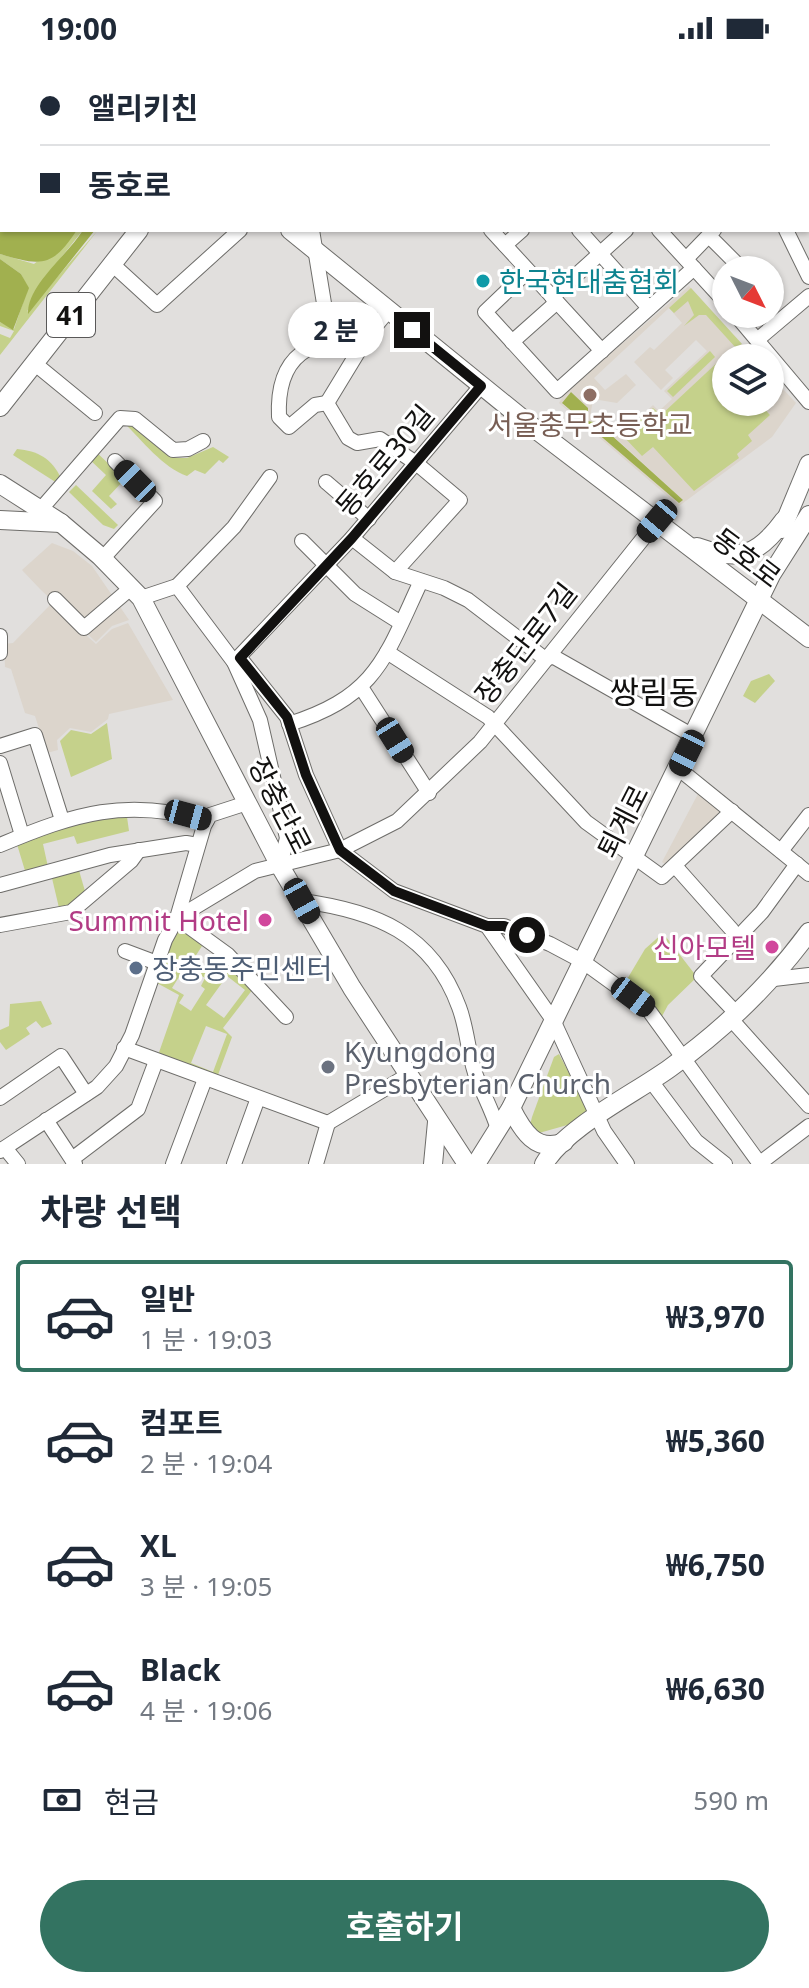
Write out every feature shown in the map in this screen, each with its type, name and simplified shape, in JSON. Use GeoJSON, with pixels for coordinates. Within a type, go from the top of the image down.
{"type":"FeatureCollection","features":[{"type":"Feature","properties":{"kind":"main road","name":"41"},"geometry":{"type":"LineString","coordinates":[[2,405],[137,232]]}},
{"type":"Feature","properties":{"kind":"main road","name":"동호로"},"geometry":{"type":"LineString","coordinates":[[313,239],[388,311],[481,386],[809,638]]}},
{"type":"Feature","properties":{"kind":"main road","name":"퇴계로"},"geometry":{"type":"LineString","coordinates":[[771,575],[784,520],[809,464]]}},
{"type":"Feature","properties":{"kind":"main road","name":"장충단로"},"geometry":{"type":"LineString","coordinates":[[0,484],[61,523],[103,558],[136,593],[280,866],[437,1122],[467,1164]]}},
{"type":"Feature","properties":{"kind":"main road","name":"퇴계로"},"geometry":{"type":"LineString","coordinates":[[476,1164],[511,1108],[695,737],[771,575],[808,518]]}},
{"type":"Feature","properties":{"kind":"main road"},"geometry":{"type":"LineString","coordinates":[[0,520],[61,523]]}},
{"type":"Feature","properties":{"kind":"main road"},"geometry":{"type":"LineString","coordinates":[[683,542],[720,555],[744,554],[762,546],[784,520]]}},
{"type":"Feature","properties":{"kind":"main road"},"geometry":{"type":"LineString","coordinates":[[544,1164],[597,1116],[683,1058],[733,1016],[774,979],[809,932]]}},
{"type":"Feature","properties":{"kind":"main road"},"geometry":{"type":"LineString","coordinates":[[511,1108],[535,1142],[547,1146],[567,1141]]}},
{"type":"Feature","properties":{"kind":"main road"},"geometry":{"type":"LineString","coordinates":[[433,1164],[437,1122]]}},
{"type":"Feature","properties":{"kind":"street"},"geometry":{"type":"LineString","coordinates":[[111,263],[157,305],[238,232]]}},
{"type":"Feature","properties":{"kind":"street"},"geometry":{"type":"LineString","coordinates":[[493,232],[602,351]]}},
{"type":"Feature","properties":{"kind":"street"},"geometry":{"type":"LineString","coordinates":[[505,245],[520,232]]}},
{"type":"Feature","properties":{"kind":"street"},"geometry":{"type":"LineString","coordinates":[[581,232],[649,308]]}},
{"type":"Feature","properties":{"kind":"street"},"geometry":{"type":"LineString","coordinates":[[512,342],[624,232]]}},
{"type":"Feature","properties":{"kind":"street"},"geometry":{"type":"LineString","coordinates":[[661,232],[712,286]]}},
{"type":"Feature","properties":{"kind":"street"},"geometry":{"type":"LineString","coordinates":[[787,232],[809,277]]}},
{"type":"Feature","properties":{"kind":"street"},"geometry":{"type":"LineString","coordinates":[[528,271],[485,312],[557,391],[649,308],[690,264],[712,233],[731,256]]}},
{"type":"Feature","properties":{"kind":"street"},"geometry":{"type":"LineString","coordinates":[[313,239],[330,340]]}},
{"type":"Feature","properties":{"kind":"street"},"geometry":{"type":"LineString","coordinates":[[757,340],[809,296]]}},
{"type":"Feature","properties":{"kind":"street"},"geometry":{"type":"LineString","coordinates":[[369,334],[330,340],[288,363],[278,388],[279,417],[289,427],[315,405],[327,403],[369,334],[388,311]]}},
{"type":"Feature","properties":{"kind":"street"},"geometry":{"type":"LineString","coordinates":[[747,328],[809,402]]}},
{"type":"Feature","properties":{"kind":"street"},"geometry":{"type":"LineString","coordinates":[[34,363],[95,413]]}},
{"type":"Feature","properties":{"kind":"street","name":"동호로30길"},"geometry":{"type":"LineString","coordinates":[[237,660],[369,519],[481,386]]}},
{"type":"Feature","properties":{"kind":"street"},"geometry":{"type":"LineString","coordinates":[[327,403],[348,438],[357,443],[380,439],[416,463],[460,500],[395,572]]}},
{"type":"Feature","properties":{"kind":"street"},"geometry":{"type":"LineString","coordinates":[[41,509],[114,422],[127,416],[173,450],[188,449],[203,441]]}},
{"type":"Feature","properties":{"kind":"street"},"geometry":{"type":"LineString","coordinates":[[103,558],[155,501],[115,461]]}},
{"type":"Feature","properties":{"kind":"street"},"geometry":{"type":"LineString","coordinates":[[55,599],[84,628],[136,593],[177,586],[234,527],[270,477]]}},
{"type":"Feature","properties":{"kind":"street"},"geometry":{"type":"LineString","coordinates":[[326,482],[369,519]]}},
{"type":"Feature","properties":{"kind":"street","name":"장충단로7길"},"geometry":{"type":"LineString","coordinates":[[177,918],[255,871],[340,850],[397,821],[429,793],[495,724],[544,658],[657,521]]}},
{"type":"Feature","properties":{"kind":"street"},"geometry":{"type":"LineString","coordinates":[[352,538],[395,572],[468,600],[544,658],[554,657],[695,737]]}},
{"type":"Feature","properties":{"kind":"street"},"geometry":{"type":"LineString","coordinates":[[302,541],[370,606],[401,623]]}},
{"type":"Feature","properties":{"kind":"street"},"geometry":{"type":"LineString","coordinates":[[289,724],[337,707],[361,687],[387,652],[421,581]]}},
{"type":"Feature","properties":{"kind":"street"},"geometry":{"type":"LineString","coordinates":[[177,586],[289,724],[306,775],[340,850],[394,891],[487,926],[504,926],[582,961],[647,1008],[760,1164],[809,1126]]}},
{"type":"Feature","properties":{"kind":"street"},"geometry":{"type":"LineString","coordinates":[[0,636],[0,653]]}},
{"type":"Feature","properties":{"kind":"street"},"geometry":{"type":"LineString","coordinates":[[387,652],[495,724],[586,822],[662,877],[732,811]]}},
{"type":"Feature","properties":{"kind":"street"},"geometry":{"type":"LineString","coordinates":[[237,660],[260,720],[287,838],[280,866]]}},
{"type":"Feature","properties":{"kind":"street"},"geometry":{"type":"LineString","coordinates":[[361,687],[429,793]]}},
{"type":"Feature","properties":{"kind":"street"},"geometry":{"type":"LineString","coordinates":[[0,746],[35,735],[62,820]]}},
{"type":"Feature","properties":{"kind":"street"},"geometry":{"type":"LineString","coordinates":[[0,763],[7,814],[22,835]]}},
{"type":"Feature","properties":{"kind":"street"},"geometry":{"type":"LineString","coordinates":[[679,769],[809,874]]}},
{"type":"Feature","properties":{"kind":"street"},"geometry":{"type":"LineString","coordinates":[[18,1164],[2,1150],[86,1094],[116,1066],[177,918],[207,820],[210,815],[247,803]]}},
{"type":"Feature","properties":{"kind":"street"},"geometry":{"type":"LineString","coordinates":[[0,845],[62,820],[116,808],[145,808],[207,820]]}},
{"type":"Feature","properties":{"kind":"street"},"geometry":{"type":"LineString","coordinates":[[781,851],[809,815]]}},
{"type":"Feature","properties":{"kind":"street"},"geometry":{"type":"LineString","coordinates":[[0,885],[139,850],[198,845]]}},
{"type":"Feature","properties":{"kind":"street"},"geometry":{"type":"LineString","coordinates":[[0,925],[71,912],[131,861],[139,850]]}},
{"type":"Feature","properties":{"kind":"street"},"geometry":{"type":"LineString","coordinates":[[797,864],[762,912],[701,976],[809,1106]]}},
{"type":"Feature","properties":{"kind":"street"},"geometry":{"type":"LineString","coordinates":[[676,867],[732,930]]}},
{"type":"Feature","properties":{"kind":"street"},"geometry":{"type":"LineString","coordinates":[[302,901],[385,922],[402,930],[426,949],[459,1006],[475,1071],[498,1129]]}},
{"type":"Feature","properties":{"kind":"street"},"geometry":{"type":"LineString","coordinates":[[177,918],[228,955],[286,1017]]}},
{"type":"Feature","properties":{"kind":"street"},"geometry":{"type":"LineString","coordinates":[[487,926],[553,1020],[597,1116],[627,1164]]}},
{"type":"Feature","properties":{"kind":"street"},"geometry":{"type":"LineString","coordinates":[[125,951],[157,963]]}},
{"type":"Feature","properties":{"kind":"street"},"geometry":{"type":"LineString","coordinates":[[774,979],[809,975]]}},
{"type":"Feature","properties":{"kind":"street"},"geometry":{"type":"LineString","coordinates":[[124,1048],[328,1123]]}},
{"type":"Feature","properties":{"kind":"street"},"geometry":{"type":"LineString","coordinates":[[0,1098],[61,1056],[86,1094]]}},
{"type":"Feature","properties":{"kind":"street"},"geometry":{"type":"LineString","coordinates":[[46,1120],[74,1162],[138,1109],[156,1061]]}},
{"type":"Feature","properties":{"kind":"street"},"geometry":{"type":"LineString","coordinates":[[316,1164],[328,1123],[408,1075]]}},
{"type":"Feature","properties":{"kind":"street"},"geometry":{"type":"LineString","coordinates":[[173,1164],[205,1079]]}},
{"type":"Feature","properties":{"kind":"street"},"geometry":{"type":"LineString","coordinates":[[651,1081],[696,1141],[725,1164]]}},
{"type":"Feature","properties":{"kind":"street"},"geometry":{"type":"LineString","coordinates":[[234,1164],[258,1098]]}},
{"type":"Feature","properties":{"kind":"shaded area","name":"서울충무초등학교"},"geometry":{"type":"Polygon","coordinates":[[[689,286],[712,311],[712,328],[727,328],[742,344],[712,344],[712,368],[641,434],[763,416],[784,416],[784,390],[796,403],[772,437],[679,506],[559,403],[565,393],[689,286]],[[669,308],[594,378],[605,390],[626,374],[636,385],[617,403],[593,399],[590,418],[602,420],[614,432],[621,426],[626,431],[653,405],[659,411],[672,399],[664,391],[707,351],[696,340],[665,370],[673,378],[661,390],[634,362],[650,347],[654,350],[682,323],[669,308]],[[571,392],[562,404],[683,500],[599,423],[588,421],[588,408],[571,392]]]}},
{"type":"Feature","properties":{"kind":"shaded area"},"geometry":{"type":"Polygon","coordinates":[[[52,543],[73,551],[92,566],[129,620],[112,626],[96,642],[40,589],[22,570],[52,543]]]}},
{"type":"Feature","properties":{"kind":"shaded area"},"geometry":{"type":"Polygon","coordinates":[[[51,604],[96,644],[112,629],[128,623],[173,700],[109,714],[108,719],[91,732],[70,728],[57,740],[58,750],[47,753],[35,716],[25,713],[11,669],[5,667],[4,644],[13,643],[51,604]]]}},
{"type":"Feature","properties":{"kind":"shaded area"},"geometry":{"type":"Polygon","coordinates":[[[699,792],[725,812],[670,867],[662,862],[699,792]]]}},
{"type":"Feature","properties":{"kind":"green space"},"geometry":{"type":"Polygon","coordinates":[[[0,232],[76,232],[60,251],[44,261],[26,261],[0,254],[0,232]]]}},
{"type":"Feature","properties":{"kind":"green space"},"geometry":{"type":"Polygon","coordinates":[[[74,232],[81,232],[40,284],[27,312],[96,232],[0,355],[0,334],[10,338],[14,331],[0,326],[0,322],[14,329],[28,288],[21,274],[0,259],[0,254],[34,264],[74,232]]]}},
{"type":"Feature","properties":{"kind":"green space"},"geometry":{"type":"Polygon","coordinates":[[[82,232],[93,232],[28,314],[29,303],[41,281],[82,232]]]}},
{"type":"Feature","properties":{"kind":"green space"},"geometry":{"type":"Polygon","coordinates":[[[0,259],[21,274],[29,288],[13,330],[0,322],[0,259]]]}},
{"type":"Feature","properties":{"kind":"green space"},"geometry":{"type":"Polygon","coordinates":[[[691,288],[712,311],[712,322],[706,315],[699,315],[684,326],[694,315],[688,301],[674,313],[669,308],[691,288]]]}},
{"type":"Feature","properties":{"kind":"green space"},"geometry":{"type":"Polygon","coordinates":[[[718,328],[727,328],[742,344],[732,344],[718,328]]]}},
{"type":"Feature","properties":{"kind":"green space"},"geometry":{"type":"Polygon","coordinates":[[[710,351],[712,360],[673,397],[667,391],[710,351]]]}},
{"type":"Feature","properties":{"kind":"green space"},"geometry":{"type":"Polygon","coordinates":[[[712,367],[712,416],[769,416],[748,435],[752,441],[737,454],[739,458],[694,491],[653,447],[642,456],[623,436],[653,408],[661,415],[712,367]]]}},
{"type":"Feature","properties":{"kind":"green space"},"geometry":{"type":"Polygon","coordinates":[[[571,392],[588,408],[588,421],[598,423],[683,500],[679,503],[562,403],[571,392]]]}},
{"type":"Feature","properties":{"kind":"green space"},"geometry":{"type":"Polygon","coordinates":[[[125,420],[176,458],[187,458],[213,447],[229,457],[223,463],[219,460],[205,474],[195,470],[187,476],[161,460],[124,423],[125,420]]]}},
{"type":"Feature","properties":{"kind":"green space"},"geometry":{"type":"Polygon","coordinates":[[[17,449],[43,457],[61,478],[57,483],[13,455],[17,449]]]}},
{"type":"Feature","properties":{"kind":"green space"},"geometry":{"type":"Polygon","coordinates":[[[95,451],[125,479],[109,496],[117,504],[111,509],[92,491],[106,475],[88,458],[95,451]]]}},
{"type":"Feature","properties":{"kind":"green space"},"geometry":{"type":"Polygon","coordinates":[[[76,485],[118,525],[114,529],[103,525],[69,492],[76,485]]]}},
{"type":"Feature","properties":{"kind":"green space"},"geometry":{"type":"Polygon","coordinates":[[[769,674],[775,681],[755,703],[743,696],[751,681],[769,674]]]}},
{"type":"Feature","properties":{"kind":"green space"},"geometry":{"type":"Polygon","coordinates":[[[107,723],[112,759],[71,777],[60,741],[71,730],[91,734],[107,723]]]}},
{"type":"Feature","properties":{"kind":"green space"},"geometry":{"type":"Polygon","coordinates":[[[126,810],[129,831],[77,844],[74,836],[43,844],[48,867],[26,874],[16,841],[50,825],[126,810]]]}},
{"type":"Feature","properties":{"kind":"green space"},"geometry":{"type":"Polygon","coordinates":[[[78,867],[87,898],[60,912],[51,874],[78,867]]]}},
{"type":"Feature","properties":{"kind":"green space"},"geometry":{"type":"Polygon","coordinates":[[[179,927],[213,948],[253,989],[223,1028],[232,1037],[215,1083],[156,1061],[179,995],[155,982],[179,927]],[[202,946],[191,963],[209,975],[221,958],[202,946]],[[186,966],[172,988],[184,995],[179,1003],[191,1011],[205,989],[201,986],[205,978],[186,966]],[[227,976],[206,1005],[224,1018],[245,990],[227,976]],[[206,1026],[191,1063],[213,1072],[227,1034],[206,1026]]]}},
{"type":"Feature","properties":{"kind":"green space"},"geometry":{"type":"Polygon","coordinates":[[[663,933],[697,977],[668,1005],[660,1020],[626,981],[645,949],[663,933]]]}},
{"type":"Feature","properties":{"kind":"green space"},"geometry":{"type":"Polygon","coordinates":[[[41,1001],[52,1024],[42,1028],[36,1021],[26,1028],[30,1034],[6,1050],[0,1042],[0,1030],[9,1026],[10,1004],[41,1001]]]}},
{"type":"Feature","properties":{"kind":"green space"},"geometry":{"type":"Polygon","coordinates":[[[559,1054],[589,1111],[578,1122],[539,1133],[530,1125],[532,1117],[554,1057],[559,1054]]]}},
{"type":"Feature","properties":{"kind":"place","name":"한국현대춤협회"},"geometry":{"type":"Point","coordinates":[483,281]}},
{"type":"Feature","properties":{"kind":"place","name":"서울충무초등학교"},"geometry":{"type":"Point","coordinates":[590,395]}},
{"type":"Feature","properties":{"kind":"place","name":"Summit Hotel"},"geometry":{"type":"Point","coordinates":[265,920]}},
{"type":"Feature","properties":{"kind":"place","name":"신아모텔"},"geometry":{"type":"Point","coordinates":[772,947]}},
{"type":"Feature","properties":{"kind":"place","name":"장충동주민센터"},"geometry":{"type":"Point","coordinates":[136,968]}},
{"type":"Feature","properties":{"kind":"place","name":"Kyungdong Presbyterian Church"},"geometry":{"type":"Point","coordinates":[328,1067]}},
{"type":"Feature","properties":{"kind":"district","name":"쌍림동"},"geometry":{"type":"Point","coordinates":[654,691]}},
{"type":"Feature","properties":{"kind":"route"},"geometry":{"type":"LineString","coordinates":[[412,330],[481,386],[352,538],[240,658],[287,717],[306,775],[340,850],[394,891],[487,926],[504,926],[527,935]]}}]}
